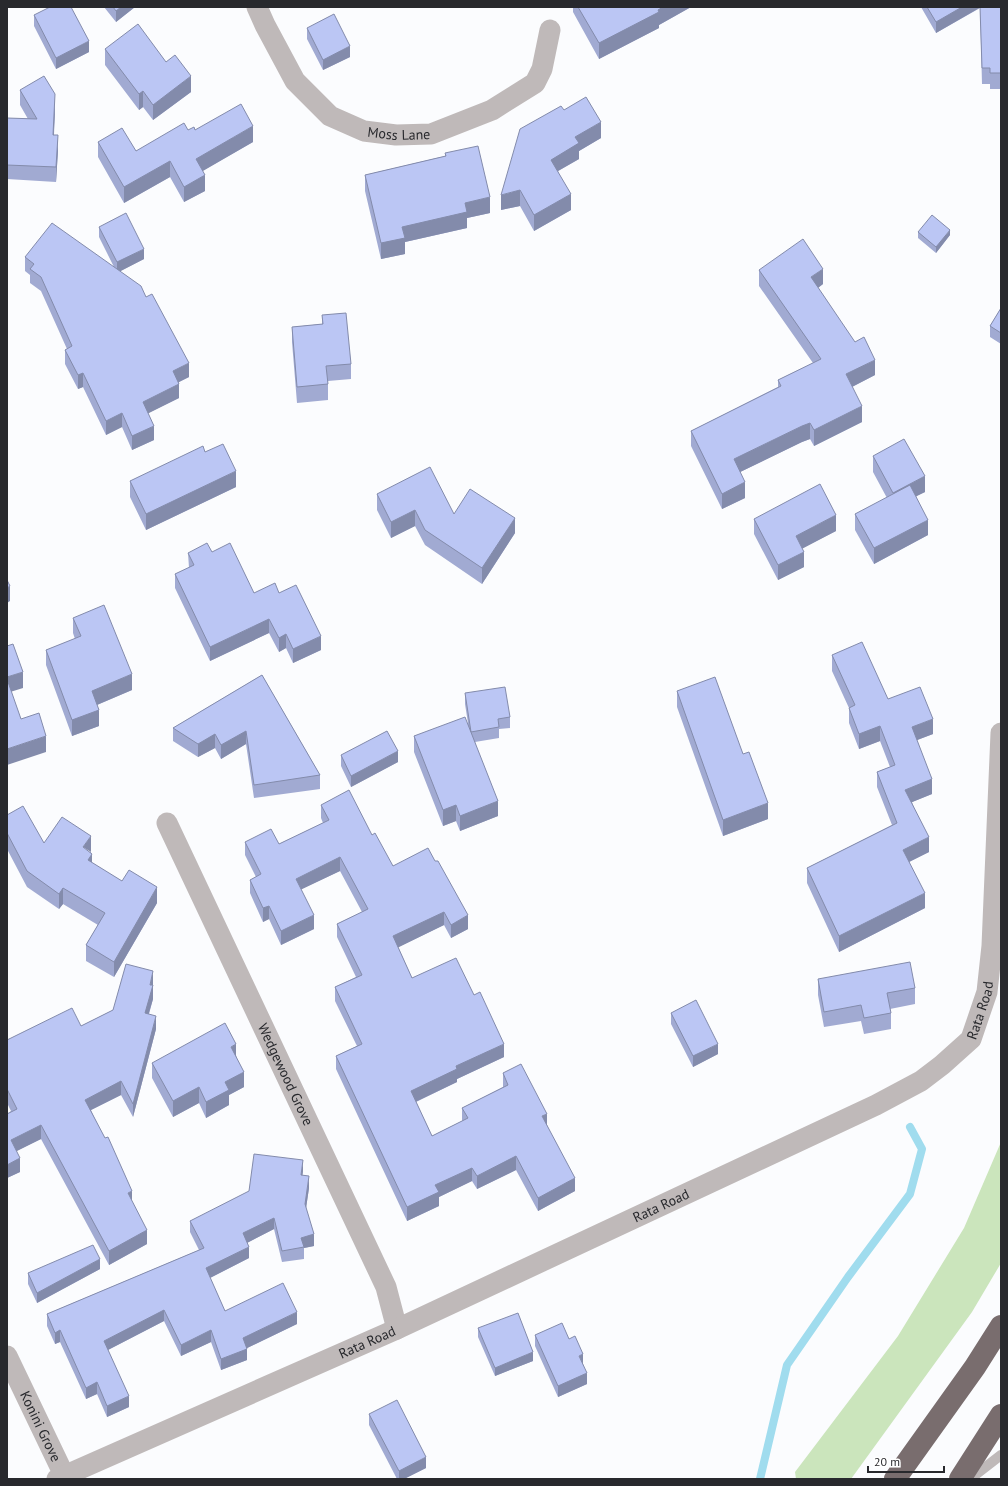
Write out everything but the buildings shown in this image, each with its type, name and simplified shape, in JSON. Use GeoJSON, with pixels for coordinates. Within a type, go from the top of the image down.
{"type":"FeatureCollection","features":[{"type":"Feature","properties":{"kind":"highway"},"geometry":{"type":"LineString","coordinates":[[895,1479],[975,1367],[1001,1326]]}},
{"type":"Feature","properties":{"kind":"highway"},"geometry":{"type":"LineString","coordinates":[[960,1479],[1001,1415]]}},
{"type":"Feature","properties":{"kind":"street","name":"Moss Lane"},"geometry":{"type":"LineString","coordinates":[[257,7],[265,26],[295,81],[330,116],[364,131],[396,135],[431,134],[492,110],[535,83],[542,69],[550,30]]}},
{"type":"Feature","properties":{"kind":"street","name":"Rata Road"},"geometry":{"type":"LineString","coordinates":[[61,1477],[397,1329],[876,1105],[921,1081],[942,1065],[970,1039],[987,992],[992,946],[1001,733]]}},
{"type":"Feature","properties":{"kind":"street","name":"Wedgewood Grove"},"geometry":{"type":"LineString","coordinates":[[168,823],[386,1287],[397,1329]]}},
{"type":"Feature","properties":{"kind":"street","name":"Konini Grove"},"geometry":{"type":"LineString","coordinates":[[7,1356],[61,1477]]}},
{"type":"Feature","properties":{"kind":"lane"},"geometry":{"type":"LineString","coordinates":[[970,1479],[1001,1455]]}},
{"type":"Feature","properties":{"kind":"green space"},"geometry":{"type":"Polygon","coordinates":[[[1001,1142],[1001,1263],[972,1312],[851,1479],[796,1479],[795,1472],[898,1336],[964,1228],[1001,1142]]]}},
{"type":"Feature","properties":{"kind":"waterway"},"geometry":{"type":"LineString","coordinates":[[760,1479],[787,1365],[848,1277],[910,1194],[922,1149],[910,1127]]}}]}
